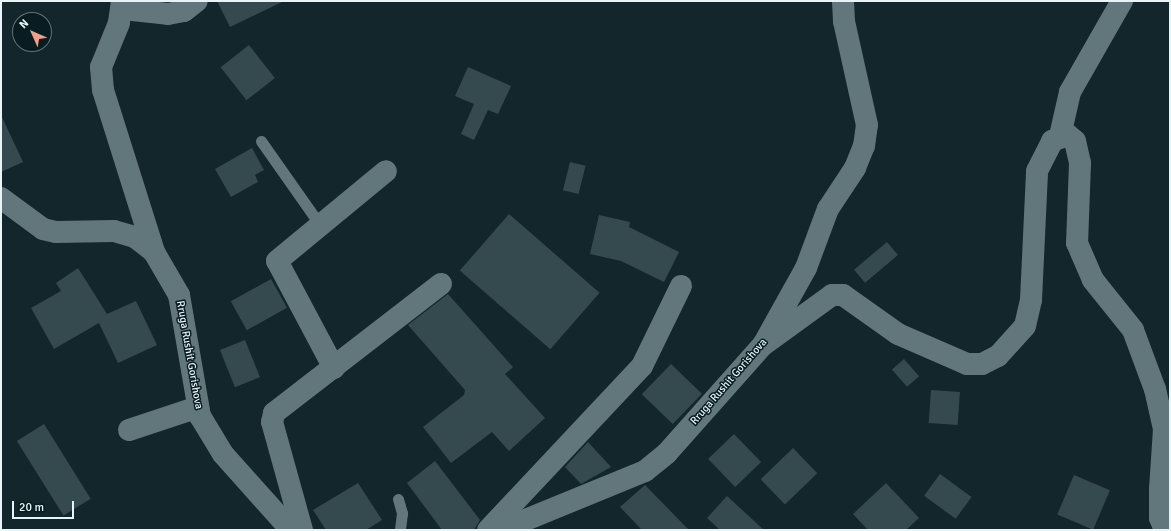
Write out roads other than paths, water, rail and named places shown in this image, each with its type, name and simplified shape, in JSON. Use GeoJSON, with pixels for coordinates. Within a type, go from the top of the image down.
{"type":"FeatureCollection","features":[{"type":"Feature","properties":{"kind":"street"},"geometry":{"type":"LineString","coordinates":[[154,252],[103,90],[101,66],[123,5],[168,14],[184,11],[197,1]]}},
{"type":"Feature","properties":{"kind":"street","name":"Rruga Rushit Gorishova"},"geometry":{"type":"LineString","coordinates":[[501,530],[645,471],[667,453],[763,345],[806,268],[828,208],[855,168],[864,146],[867,125],[844,22],[843,1]]}},
{"type":"Feature","properties":{"kind":"street"},"geometry":{"type":"LineString","coordinates":[[763,345],[832,295],[843,295],[898,334],[967,364],[982,364],[998,356],[1025,326],[1031,300],[1037,171],[1043,152],[1060,136],[1070,92],[1122,1]]}},
{"type":"Feature","properties":{"kind":"street"},"geometry":{"type":"LineString","coordinates":[[1060,136],[1075,141],[1078,150],[1077,243],[1093,280],[1133,330],[1155,389],[1164,429],[1160,489],[1160,518],[1165,530]]}},
{"type":"Feature","properties":{"kind":"street"},"geometry":{"type":"LineString","coordinates":[[334,368],[277,261],[386,171]]}},
{"type":"Feature","properties":{"kind":"street","name":"Rruga Rushit Gorishova"},"geometry":{"type":"LineString","coordinates":[[1,198],[43,229],[56,232],[114,231],[135,237],[154,252],[181,302],[198,407],[223,454],[291,530]]}},
{"type":"Feature","properties":{"kind":"street"},"geometry":{"type":"LineString","coordinates":[[302,530],[272,422],[280,408],[334,368],[441,284]]}},
{"type":"Feature","properties":{"kind":"street"},"geometry":{"type":"LineString","coordinates":[[488,530],[642,366],[681,286]]}},
{"type":"Feature","properties":{"kind":"street"},"geometry":{"type":"LineString","coordinates":[[129,430],[198,407]]}},
{"type":"Feature","properties":{"kind":"lane"},"geometry":{"type":"LineString","coordinates":[[261,141],[320,225]]}},
{"type":"Feature","properties":{"kind":"lane"},"geometry":{"type":"LineString","coordinates":[[398,500],[402,513],[400,530]]}}]}
